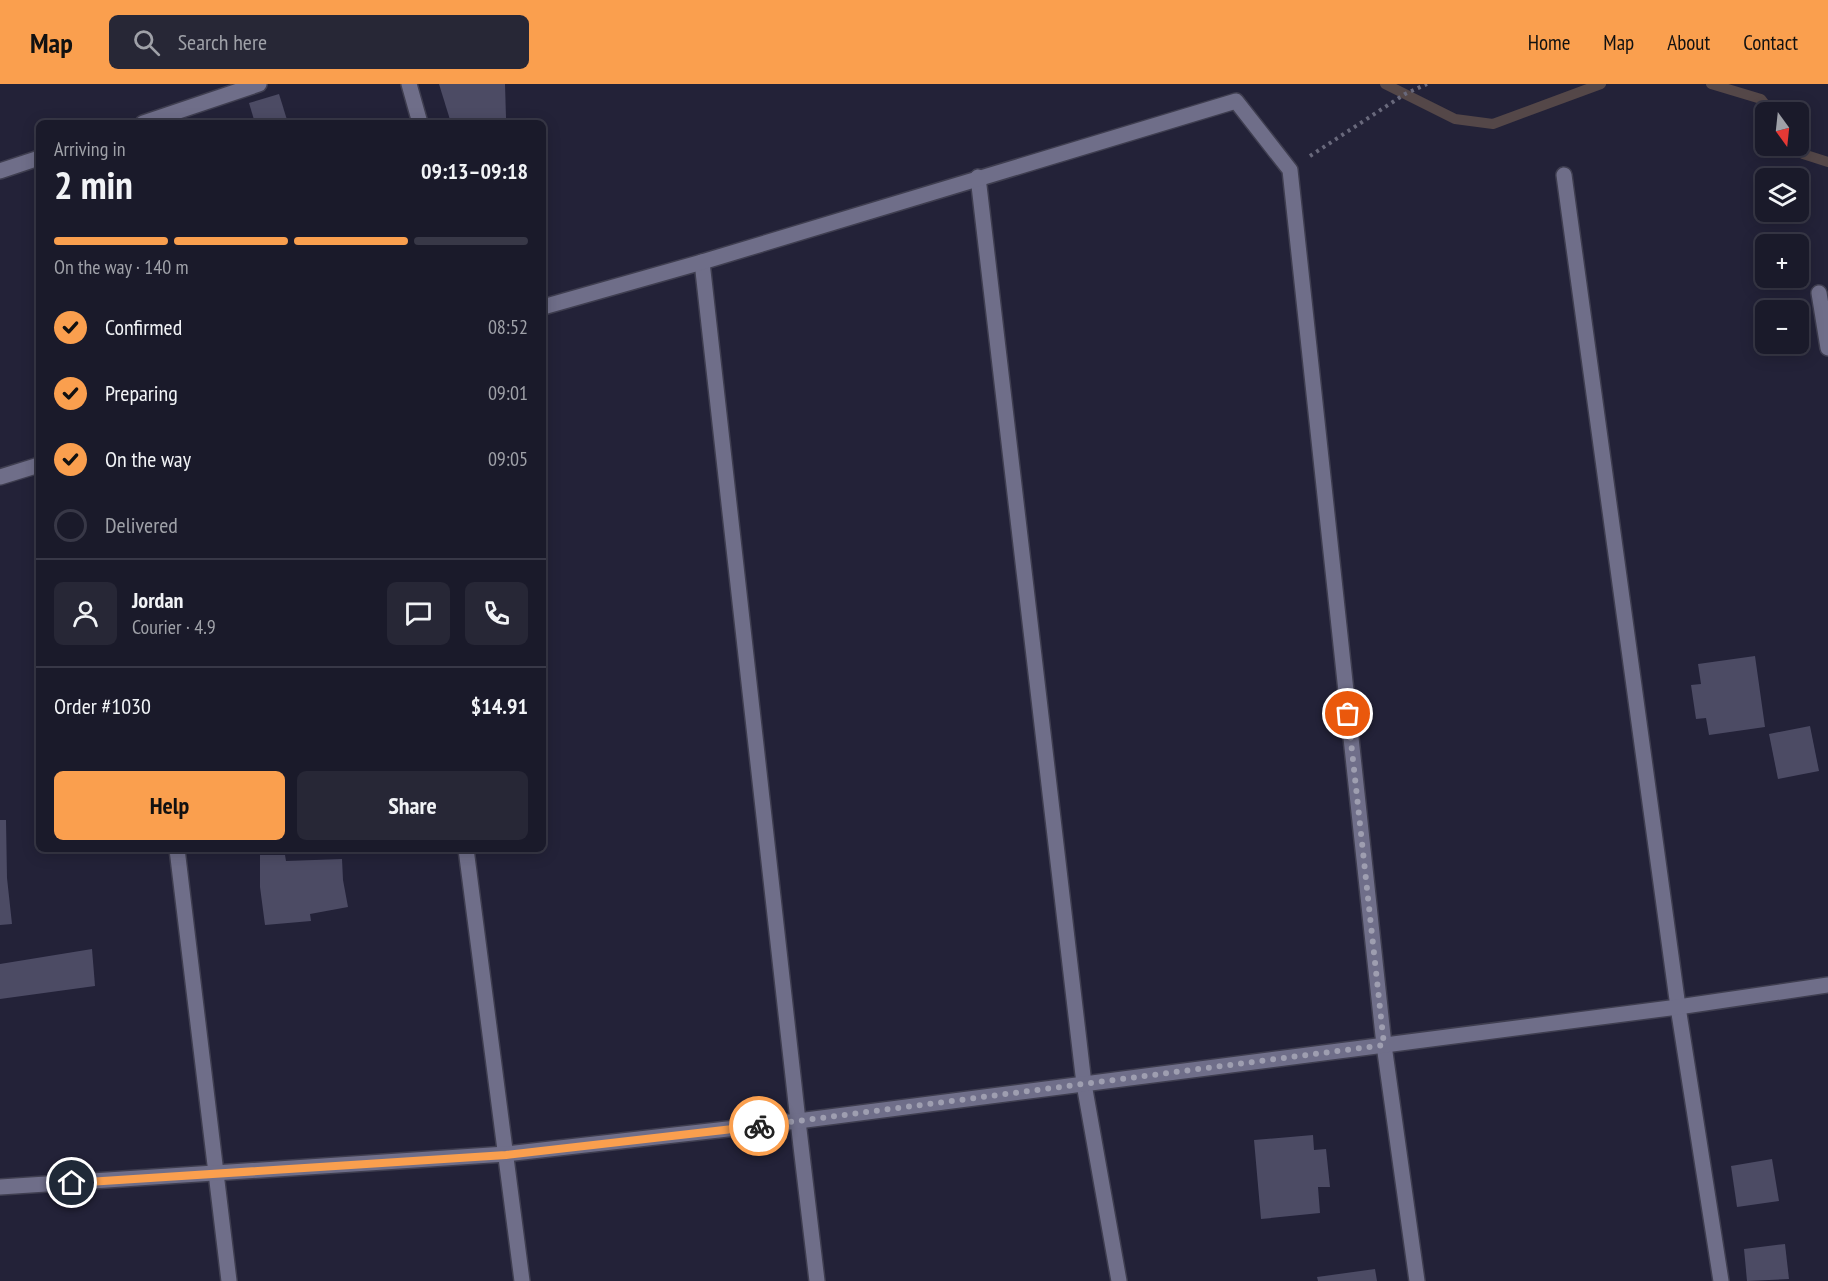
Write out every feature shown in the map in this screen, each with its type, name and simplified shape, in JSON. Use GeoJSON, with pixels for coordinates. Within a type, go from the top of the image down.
{"type":"FeatureCollection","features":[{"type":"Feature","properties":{"kind":"street"},"geometry":{"type":"LineString","coordinates":[[152,120],[259,84]]}},
{"type":"Feature","properties":{"kind":"street"},"geometry":{"type":"LineString","coordinates":[[409,84],[419,120]]}},
{"type":"Feature","properties":{"kind":"street"},"geometry":{"type":"LineString","coordinates":[[546,306],[702,262],[1236,101],[1290,170],[1384,1045],[1418,1281]]}},
{"type":"Feature","properties":{"kind":"street"},"geometry":{"type":"LineString","coordinates":[[0,171],[36,159]]}},
{"type":"Feature","properties":{"kind":"street"},"geometry":{"type":"LineString","coordinates":[[1564,175],[1678,1007],[1721,1281]]}},
{"type":"Feature","properties":{"kind":"street"},"geometry":{"type":"LineString","coordinates":[[978,177],[1084,1084],[1119,1281]]}},
{"type":"Feature","properties":{"kind":"street"},"geometry":{"type":"LineString","coordinates":[[702,262],[818,1281]]}},
{"type":"Feature","properties":{"kind":"street"},"geometry":{"type":"LineString","coordinates":[[1819,293],[1828,348]]}},
{"type":"Feature","properties":{"kind":"street"},"geometry":{"type":"LineString","coordinates":[[0,477],[36,466]]}},
{"type":"Feature","properties":{"kind":"street"},"geometry":{"type":"LineString","coordinates":[[177,852],[228,1281]]}},
{"type":"Feature","properties":{"kind":"street"},"geometry":{"type":"LineString","coordinates":[[466,852],[522,1281]]}},
{"type":"Feature","properties":{"kind":"street"},"geometry":{"type":"LineString","coordinates":[[0,1187],[506,1155],[798,1121],[1678,1007],[1828,985]]}},
{"type":"Feature","properties":{"kind":"path"},"geometry":{"type":"LineString","coordinates":[[1290,170],[1405,94],[1427,84]]}},
{"type":"Feature","properties":{"kind":"building"},"geometry":{"type":"Polygon","coordinates":[[[439,84],[505,84],[506,118],[450,120],[439,84]]]}},
{"type":"Feature","properties":{"kind":"building"},"geometry":{"type":"Polygon","coordinates":[[[279,94],[287,120],[254,120],[249,103],[279,94]]]}},
{"type":"Feature","properties":{"kind":"building"},"geometry":{"type":"Polygon","coordinates":[[[1755,656],[1765,727],[1709,735],[1706,718],[1696,719],[1691,685],[1701,684],[1698,664],[1755,656]]]}},
{"type":"Feature","properties":{"kind":"building"},"geometry":{"type":"Polygon","coordinates":[[[1810,726],[1819,771],[1778,779],[1769,734],[1810,726]]]}},
{"type":"Feature","properties":{"kind":"building"},"geometry":{"type":"Polygon","coordinates":[[[0,820],[6,820],[7,878],[12,924],[0,925],[0,820]]]}},
{"type":"Feature","properties":{"kind":"building"},"geometry":{"type":"Polygon","coordinates":[[[260,855],[285,855],[286,861],[342,859],[348,907],[310,914],[311,921],[265,925],[260,887],[260,855]]]}},
{"type":"Feature","properties":{"kind":"building"},"geometry":{"type":"Polygon","coordinates":[[[92,949],[95,986],[0,999],[0,964],[92,949]]]}},
{"type":"Feature","properties":{"kind":"building"},"geometry":{"type":"Polygon","coordinates":[[[1313,1135],[1314,1150],[1326,1149],[1330,1187],[1318,1187],[1320,1213],[1261,1219],[1254,1140],[1313,1135]]]}},
{"type":"Feature","properties":{"kind":"building"},"geometry":{"type":"Polygon","coordinates":[[[1772,1159],[1779,1201],[1737,1207],[1731,1166],[1772,1159]]]}},
{"type":"Feature","properties":{"kind":"building"},"geometry":{"type":"Polygon","coordinates":[[[1785,1244],[1789,1279],[1747,1281],[1744,1249],[1785,1244]]]}},
{"type":"Feature","properties":{"kind":"building"},"geometry":{"type":"Polygon","coordinates":[[[1375,1269],[1377,1281],[1318,1281],[1317,1277],[1375,1269]]]}},
{"type":"Feature","properties":{"kind":"waterway"},"geometry":{"type":"LineString","coordinates":[[1385,84],[1455,119],[1493,124],[1601,84]]}},
{"type":"Feature","properties":{"kind":"waterway"},"geometry":{"type":"LineString","coordinates":[[1711,84],[1761,99],[1763,102]]}},
{"type":"Feature","properties":{"kind":"waterway"},"geometry":{"type":"LineString","coordinates":[[1809,156],[1828,162]]}},
{"type":"Feature","properties":{"kind":"way so far"},"geometry":{"type":"LineString","coordinates":[[759,1126],[1384,1045],[1348,714]]}},
{"type":"Feature","properties":{"kind":"route"},"geometry":{"type":"LineString","coordinates":[[72,1183],[506,1155],[759,1126]]}}]}
